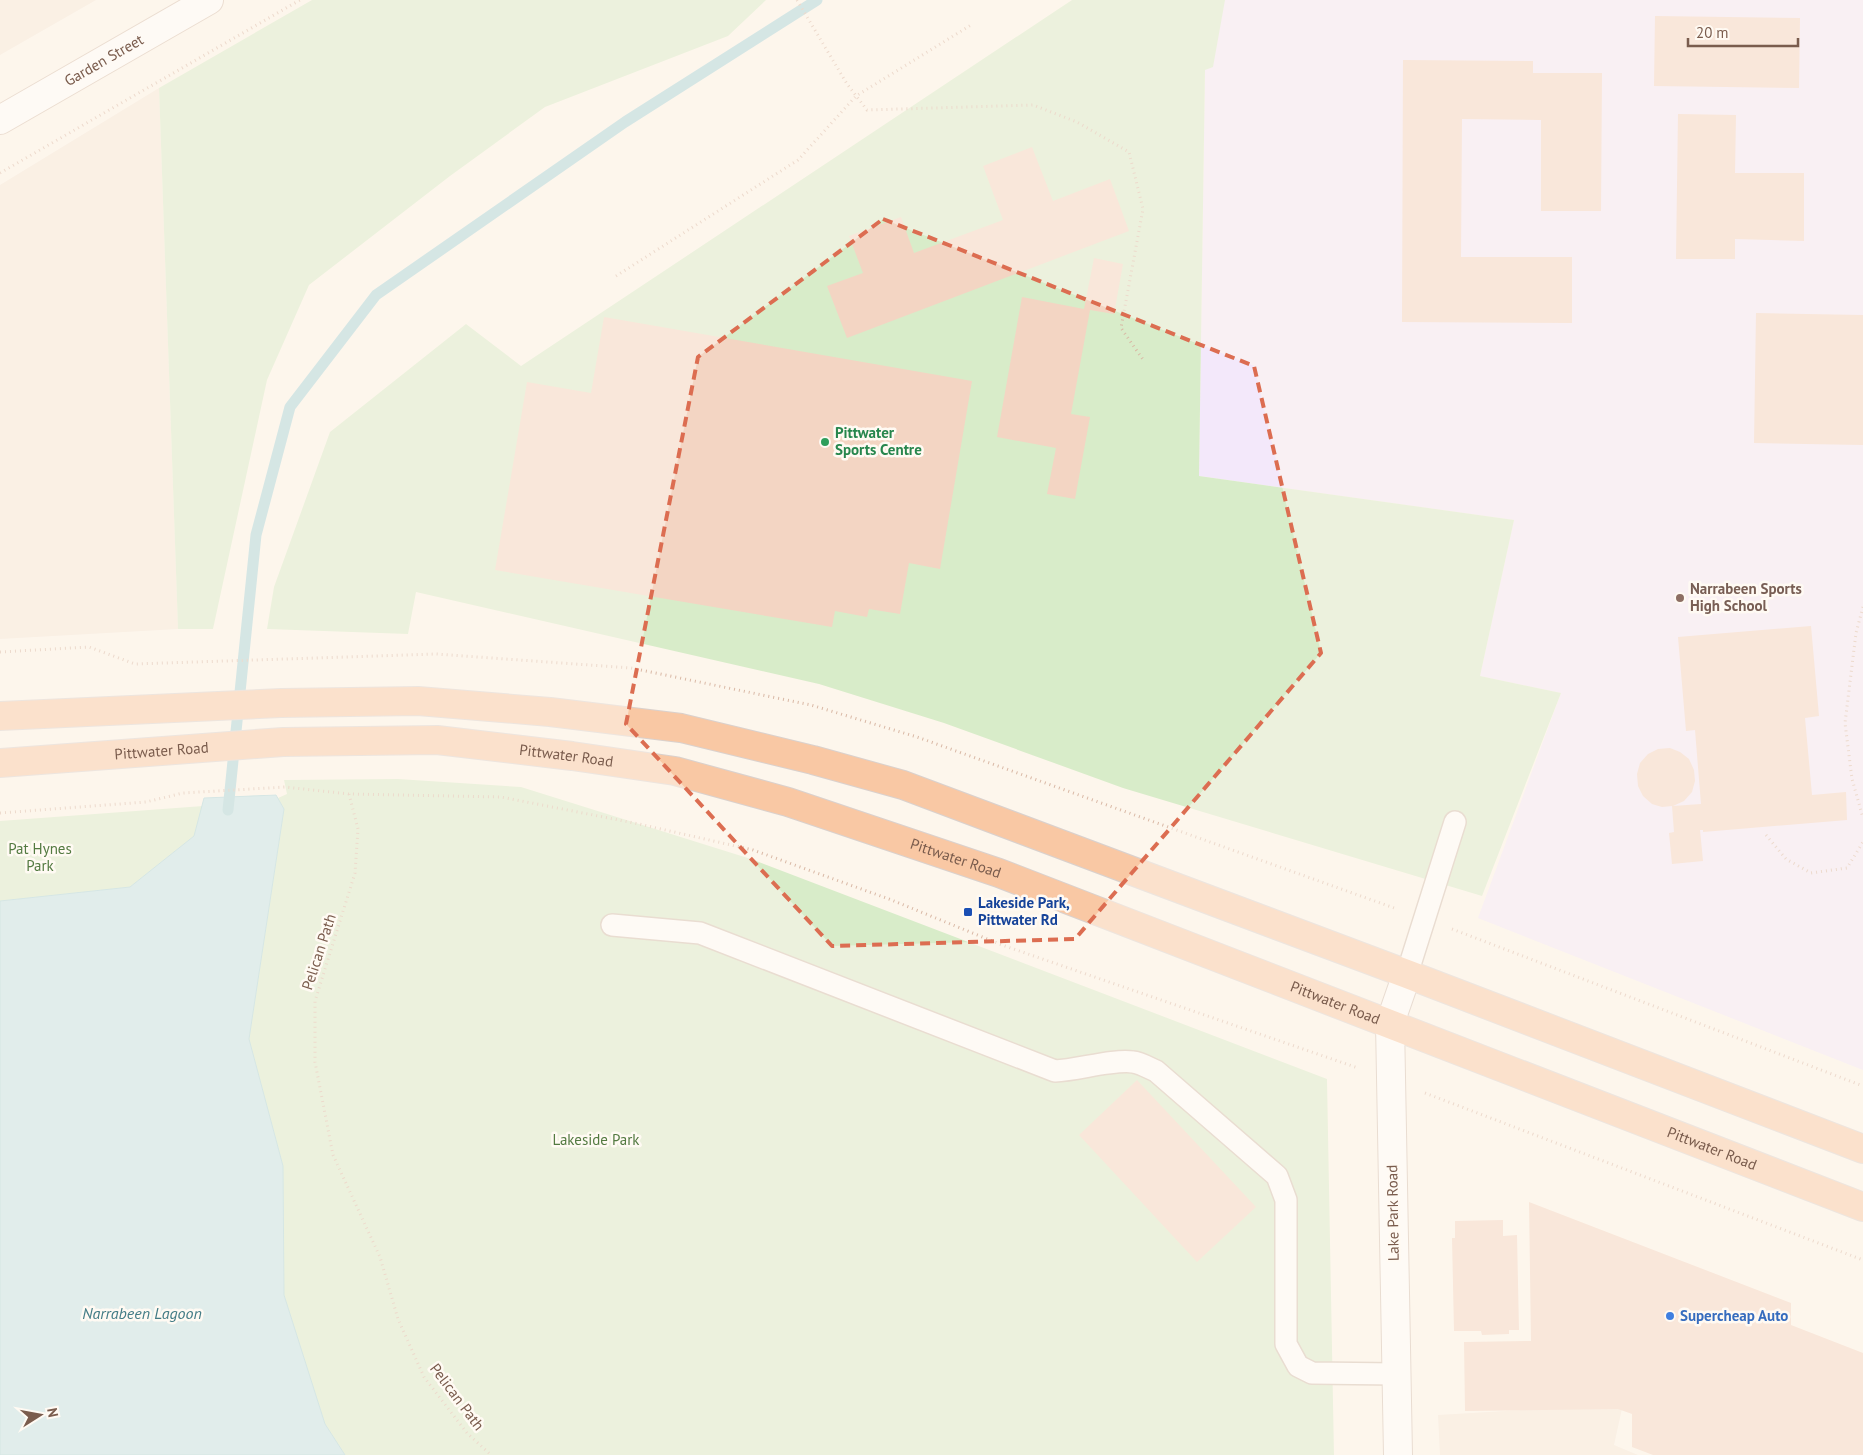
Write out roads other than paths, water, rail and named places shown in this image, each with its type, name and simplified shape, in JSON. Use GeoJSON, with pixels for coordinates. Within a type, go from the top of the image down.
{"type":"FeatureCollection","features":[{"type":"Feature","properties":{"kind":"highway"},"geometry":{"type":"LineString","coordinates":[[0,716],[281,703],[418,702],[550,712],[681,728],[813,760],[903,785],[1407,974],[1863,1149]]}},
{"type":"Feature","properties":{"kind":"highway","name":"Pittwater Road"},"geometry":{"type":"LineString","coordinates":[[0,763],[283,742],[437,740],[572,756],[675,771],[788,802],[1000,873],[1863,1207]]}},
{"type":"Feature","properties":{"kind":"street","name":"Garden Street"},"geometry":{"type":"LineString","coordinates":[[0,120],[209,0]]}},
{"type":"Feature","properties":{"kind":"street","name":"Lake Park Road"},"geometry":{"type":"LineString","coordinates":[[1398,1455],[1390,1023],[1407,974]]}},
{"type":"Feature","properties":{"kind":"lane"},"geometry":{"type":"LineString","coordinates":[[1407,974],[1455,822]]}},
{"type":"Feature","properties":{"kind":"lane"},"geometry":{"type":"LineString","coordinates":[[612,925],[700,933],[1055,1071],[1133,1062],[1156,1071],[1277,1176],[1286,1200],[1286,1344],[1298,1366],[1312,1373],[1396,1374]]}},
{"type":"Feature","properties":{"kind":"water","name":"Narrabeen Lagoon"},"geometry":{"type":"Polygon","coordinates":[[[276,795],[284,809],[249,1039],[283,1166],[284,1295],[325,1424],[345,1455],[0,1455],[0,901],[130,887],[194,836],[204,798],[276,795]]]}},
{"type":"Feature","properties":{"kind":"waterway"},"geometry":{"type":"LineString","coordinates":[[228,810],[256,535],[290,407],[376,295],[625,122],[817,0]]}},
{"type":"Feature","properties":{"kind":"place","name":"Pittwater Sports Centre"},"geometry":{"type":"Point","coordinates":[825,442]}},
{"type":"Feature","properties":{"kind":"place","name":"Narrabeen Sports High School"},"geometry":{"type":"Point","coordinates":[1680,598]}},
{"type":"Feature","properties":{"kind":"place","name":"Lakeside Park, Pittwater Rd"},"geometry":{"type":"Point","coordinates":[968,912]}},
{"type":"Feature","properties":{"kind":"place","name":"Supercheap Auto"},"geometry":{"type":"Point","coordinates":[1670,1316]}},
{"type":"Feature","properties":{"kind":"park label","name":"Pat Hynes Park"},"geometry":{"type":"Point","coordinates":[40,858]}},
{"type":"Feature","properties":{"kind":"park label","name":"Lakeside Park"},"geometry":{"type":"Point","coordinates":[596,1140]}}]}
